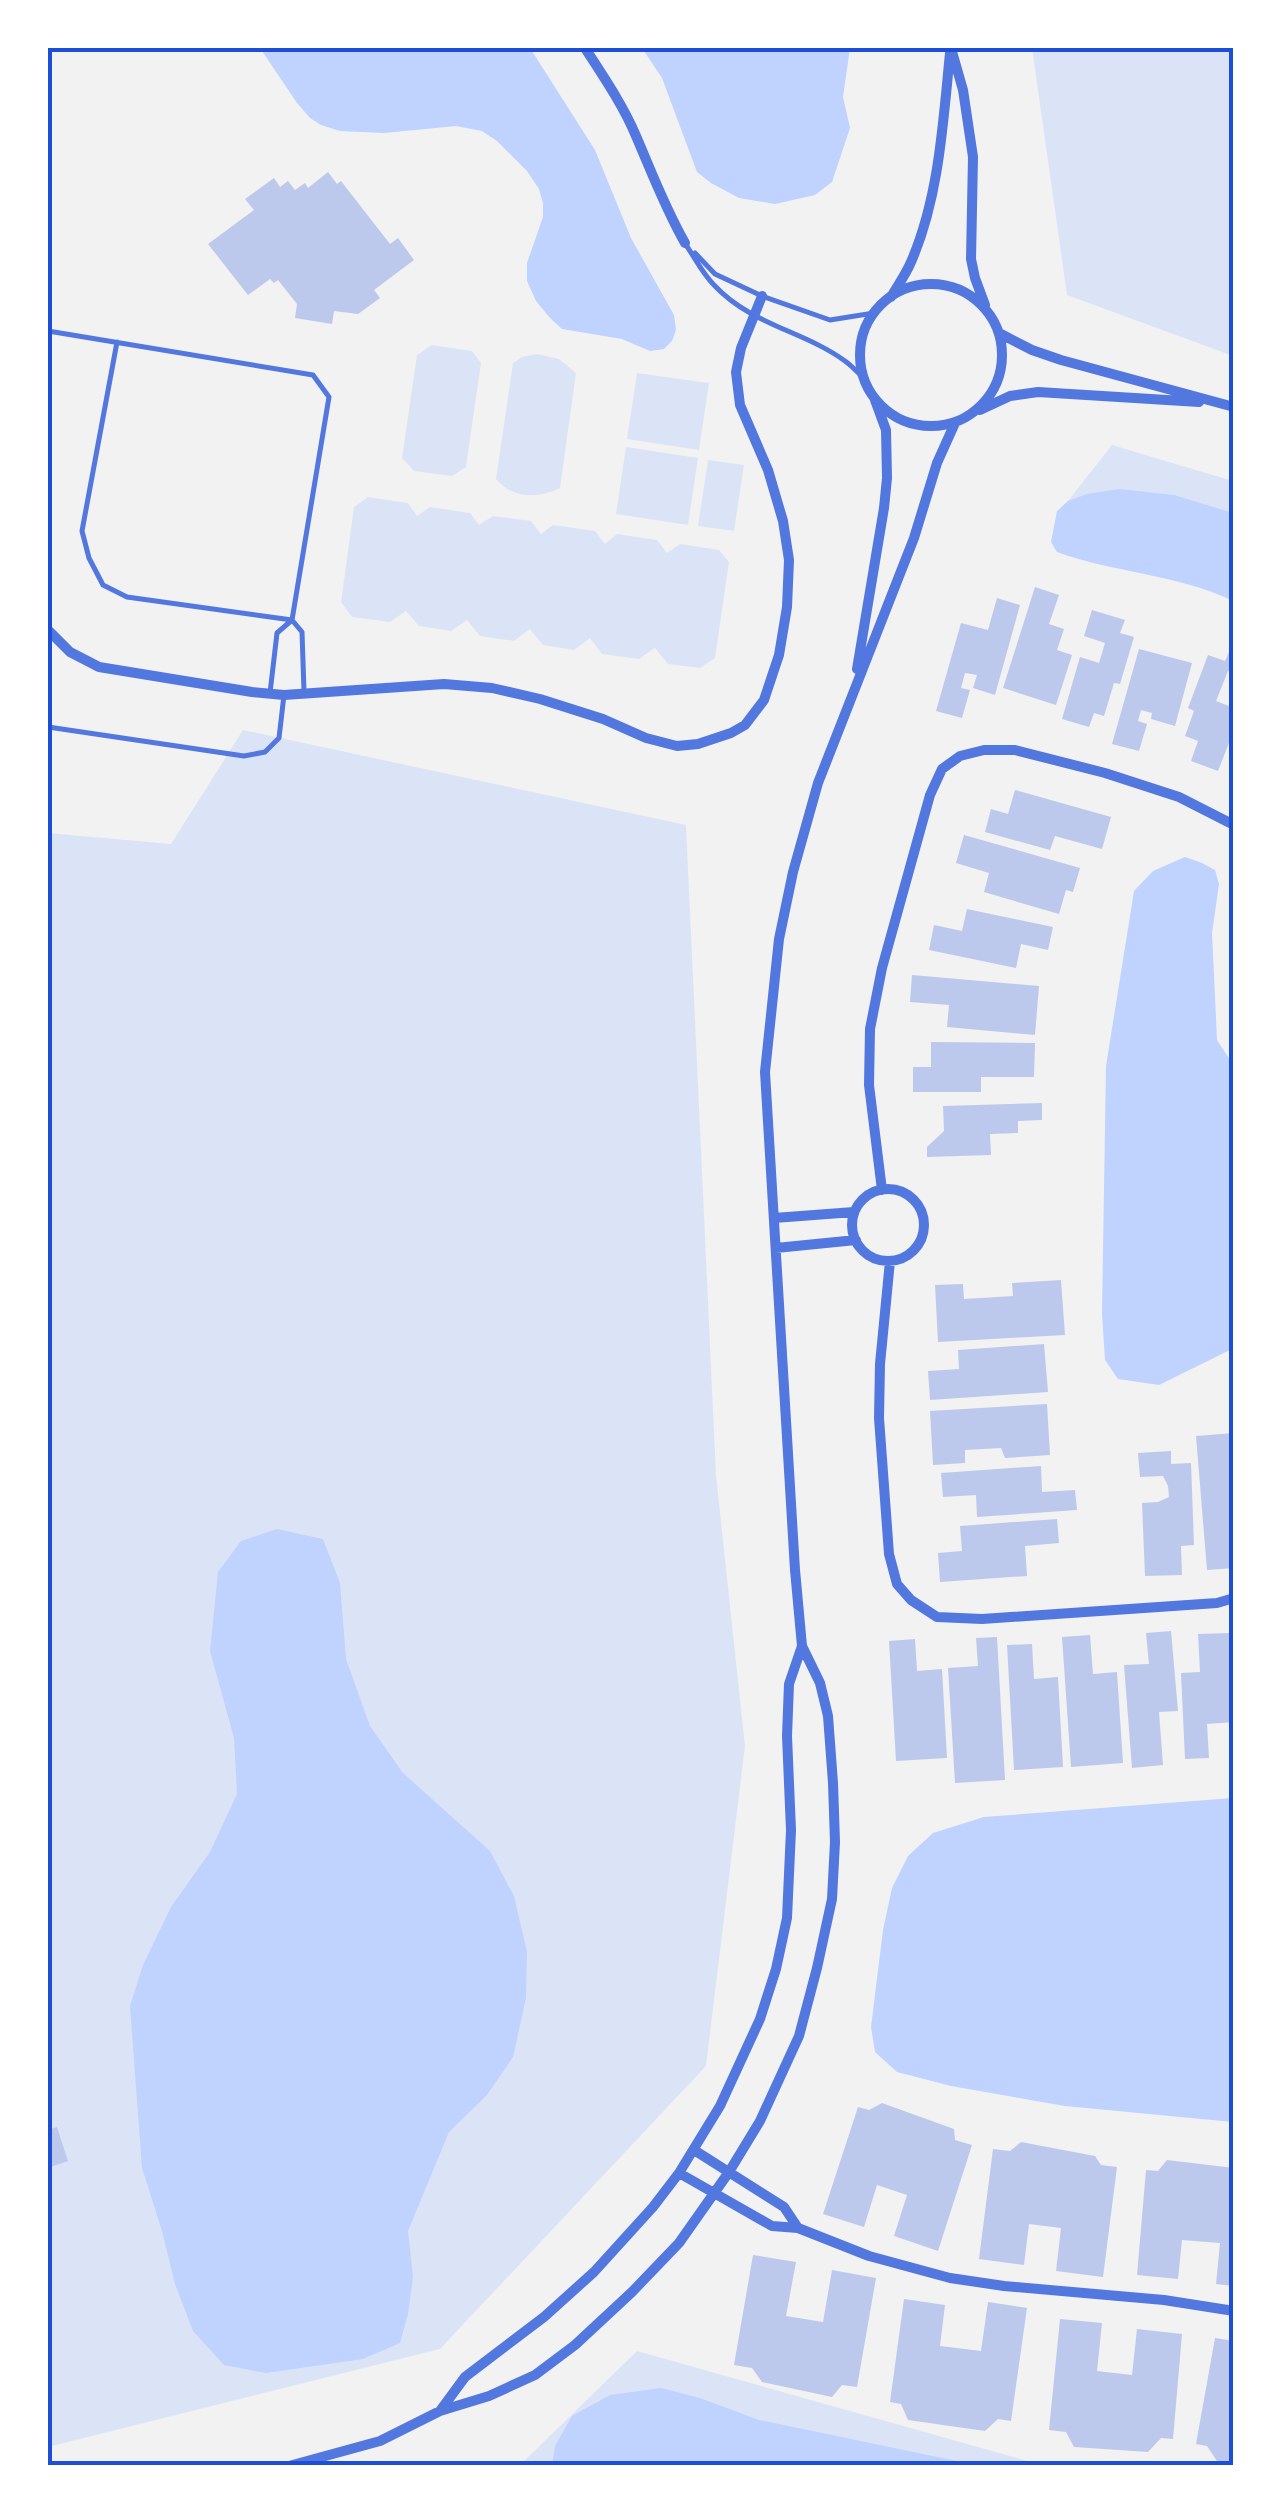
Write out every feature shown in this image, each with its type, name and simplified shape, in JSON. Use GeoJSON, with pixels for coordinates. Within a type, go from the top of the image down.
{"type":"FeatureCollection","features":[{"type":"Feature","properties":{"kind":"street"},"geometry":{"type":"LineString","coordinates":[[585,48],[636,134],[664,207],[685,243]]}},
{"type":"Feature","properties":{"kind":"street"},"geometry":{"type":"LineString","coordinates":[[852,693],[886,478],[886,430],[863,377],[863,334],[910,265],[928,206],[944,120],[951,48]]}},
{"type":"Feature","properties":{"kind":"street"},"geometry":{"type":"LineString","coordinates":[[951,48],[964,90],[973,156],[975,278],[999,333],[1003,355],[1000,377],[990,397],[974,412]]}},
{"type":"Feature","properties":{"kind":"street"},"geometry":{"type":"LineString","coordinates":[[891,296],[910,287],[932,284],[972,296],[987,311]]}},
{"type":"Feature","properties":{"kind":"street"},"geometry":{"type":"LineString","coordinates":[[48,630],[70,652],[99,668],[284,696],[444,684],[492,688],[540,699],[677,746],[715,740],[744,725],[764,700],[787,607],[789,560],[783,521],[768,470],[740,405],[736,372],[741,348],[762,296]]}},
{"type":"Feature","properties":{"kind":"street"},"geometry":{"type":"LineString","coordinates":[[999,333],[1061,360],[1234,407]]}},
{"type":"Feature","properties":{"kind":"street"},"geometry":{"type":"LineString","coordinates":[[875,399],[891,414],[911,424],[933,427],[954,423],[1010,396],[1038,392],[1215,403]]}},
{"type":"Feature","properties":{"kind":"street"},"geometry":{"type":"LineString","coordinates":[[289,2466],[380,2441],[440,2411],[489,2396],[535,2375],[575,2345],[679,2243],[715,2194],[760,2121],[798,2036],[832,1899],[834,1822],[828,1716],[820,1683],[802,1646],[765,1072],[779,939],[818,783],[914,538],[954,423]]}},
{"type":"Feature","properties":{"kind":"street"},"geometry":{"type":"LineString","coordinates":[[882,1190],[869,1085],[870,1029],[882,968],[930,796],[942,769],[960,756],[984,750],[1015,750],[1179,797],[1234,824]]}},
{"type":"Feature","properties":{"kind":"street"},"geometry":{"type":"LineString","coordinates":[[882,1190],[899,1190],[910,1196],[924,1217],[921,1240],[904,1258],[890,1261],[870,1256],[856,1240],[854,1212],[864,1197],[882,1190]]}},
{"type":"Feature","properties":{"kind":"street"},"geometry":{"type":"LineString","coordinates":[[774,1218],[854,1212]]}},
{"type":"Feature","properties":{"kind":"street"},"geometry":{"type":"LineString","coordinates":[[776,1248],[856,1240]]}},
{"type":"Feature","properties":{"kind":"street"},"geometry":{"type":"LineString","coordinates":[[890,1261],[880,1364],[888,1554],[898,1584],[911,1600],[937,1617],[982,1619],[1234,1598]]}},
{"type":"Feature","properties":{"kind":"street"},"geometry":{"type":"LineString","coordinates":[[440,2411],[465,2377],[544,2317],[594,2272],[679,2173],[720,2106],[760,2019],[787,1918],[791,1830],[789,1684],[802,1646]]}},
{"type":"Feature","properties":{"kind":"street"},"geometry":{"type":"LineString","coordinates":[[694,2150],[784,2207],[798,2228]]}},
{"type":"Feature","properties":{"kind":"street"},"geometry":{"type":"LineString","coordinates":[[679,2173],[772,2226],[798,2228],[869,2256],[950,2278],[1234,2311]]}},
{"type":"Feature","properties":{"kind":"lane"},"geometry":{"type":"LineString","coordinates":[[685,243],[715,274],[762,296],[830,320],[874,314]]}},
{"type":"Feature","properties":{"kind":"lane"},"geometry":{"type":"LineString","coordinates":[[685,243],[714,285],[754,316],[823,348],[863,377]]}},
{"type":"Feature","properties":{"kind":"lane"},"geometry":{"type":"LineString","coordinates":[[48,330],[313,375],[328,397],[292,620],[277,634],[270,694]]}},
{"type":"Feature","properties":{"kind":"lane"},"geometry":{"type":"LineString","coordinates":[[117,342],[82,532],[89,558],[103,585],[128,597],[292,620],[302,632],[304,694]]}},
{"type":"Feature","properties":{"kind":"lane"},"geometry":{"type":"LineString","coordinates":[[48,728],[244,756],[265,752],[280,738],[284,696]]}},
{"type":"Feature","properties":{"kind":"shaded area"},"geometry":{"type":"Polygon","coordinates":[[[1032,48],[1233,48],[1233,356],[1067,295],[1032,48]]]}},
{"type":"Feature","properties":{"kind":"shaded area"},"geometry":{"type":"Polygon","coordinates":[[[432,345],[472,351],[481,363],[466,467],[452,476],[414,471],[402,458],[417,355],[432,345]]]}},
{"type":"Feature","properties":{"kind":"shaded area"},"geometry":{"type":"Polygon","coordinates":[[[537,354],[559,359],[576,373],[560,488],[526,495],[510,490],[496,479],[513,363],[537,354]]]}},
{"type":"Feature","properties":{"kind":"shaded area"},"geometry":{"type":"Polygon","coordinates":[[[637,373],[709,383],[699,450],[627,439],[637,373]]]}},
{"type":"Feature","properties":{"kind":"shaded area"},"geometry":{"type":"Polygon","coordinates":[[[1112,445],[1233,481],[1233,569],[1068,501],[1112,445]]]}},
{"type":"Feature","properties":{"kind":"shaded area"},"geometry":{"type":"Polygon","coordinates":[[[626,447],[698,458],[688,525],[616,514],[626,447]]]}},
{"type":"Feature","properties":{"kind":"shaded area"},"geometry":{"type":"Polygon","coordinates":[[[708,460],[744,465],[734,531],[698,526],[708,460]]]}},
{"type":"Feature","properties":{"kind":"shaded area"},"geometry":{"type":"Polygon","coordinates":[[[368,497],[408,503],[417,516],[430,507],[470,513],[479,525],[493,516],[531,521],[541,534],[553,525],[595,531],[605,544],[617,534],[657,540],[667,553],[680,544],[719,550],[729,562],[715,658],[700,668],[668,664],[655,648],[639,659],[602,654],[590,638],[574,650],[543,645],[530,629],[514,641],[480,636],[467,620],[451,631],[419,626],[406,611],[390,622],[352,617],[341,602],[354,507],[368,497]]]}},
{"type":"Feature","properties":{"kind":"shaded area"},"geometry":{"type":"Polygon","coordinates":[[[243,730],[686,825],[716,1475],[745,1746],[706,2066],[440,2349],[48,2447],[48,833],[171,844],[243,730]]]}},
{"type":"Feature","properties":{"kind":"shaded area"},"geometry":{"type":"Polygon","coordinates":[[[637,2351],[1042,2465],[519,2466],[637,2351]]]}},
{"type":"Feature","properties":{"kind":"water"},"geometry":{"type":"Polygon","coordinates":[[[260,48],[530,48],[595,150],[631,238],[674,315],[676,330],[672,341],[664,349],[650,351],[622,339],[562,329],[550,318],[527,281],[527,263],[543,217],[539,189],[497,141],[482,131],[456,126],[384,133],[340,131],[321,125],[297,103],[260,48]]]}},
{"type":"Feature","properties":{"kind":"water"},"geometry":{"type":"Polygon","coordinates":[[[642,48],[850,48],[843,97],[850,128],[832,182],[815,195],[775,204],[739,198],[711,183],[697,172],[662,78],[642,48]]]}},
{"type":"Feature","properties":{"kind":"water"},"geometry":{"type":"Polygon","coordinates":[[[1119,489],[1174,495],[1233,513],[1233,601],[1190,585],[1057,552],[1051,542],[1057,511],[1068,501],[1087,494],[1119,489]]]}},
{"type":"Feature","properties":{"kind":"water"},"geometry":{"type":"Polygon","coordinates":[[[1185,857],[1215,870],[1219,884],[1212,933],[1217,1040],[1234,1066],[1234,1348],[1159,1385],[1118,1379],[1105,1360],[1102,1314],[1106,1066],[1134,891],[1153,871],[1185,857]]]}},
{"type":"Feature","properties":{"kind":"water"},"geometry":{"type":"Polygon","coordinates":[[[277,1529],[323,1539],[340,1583],[346,1659],[370,1726],[403,1773],[490,1851],[514,1896],[527,1952],[526,1998],[513,2057],[487,2095],[449,2132],[408,2231],[413,2277],[400,2343],[363,2359],[266,2373],[224,2365],[193,2331],[175,2284],[142,2168],[130,2006],[143,1965],[171,1907],[210,1852],[237,1794],[234,1738],[210,1651],[218,1572],[241,1541],[277,1529]]]}},
{"type":"Feature","properties":{"kind":"water"},"geometry":{"type":"Polygon","coordinates":[[[1233,1798],[1233,2122],[1065,2106],[951,2086],[897,2072],[875,2052],[871,2027],[892,1888],[908,1856],[933,1833],[984,1817],[1233,1798]]]}},
{"type":"Feature","properties":{"kind":"water"},"geometry":{"type":"Polygon","coordinates":[[[661,2388],[759,2420],[976,2465],[552,2465],[555,2446],[572,2416],[610,2395],[661,2388]]]}},
{"type":"Feature","properties":{"kind":"building"},"geometry":{"type":"Polygon","coordinates":[[[328,172],[337,184],[341,181],[390,244],[398,238],[414,260],[374,290],[380,298],[358,314],[334,311],[332,324],[295,318],[297,304],[278,280],[274,283],[270,279],[248,295],[208,244],[254,210],[245,199],[274,178],[280,187],[288,181],[295,190],[305,183],[308,188],[328,172]]]}},
{"type":"Feature","properties":{"kind":"building"},"geometry":{"type":"Polygon","coordinates":[[[1035,587],[1059,595],[1049,624],[1064,629],[1057,650],[1072,655],[1056,705],[1003,688],[1035,587]]]}},
{"type":"Feature","properties":{"kind":"building"},"geometry":{"type":"Polygon","coordinates":[[[997,598],[1020,605],[995,695],[973,688],[977,675],[965,673],[961,688],[970,690],[962,718],[936,711],[961,623],[988,630],[997,598]]]}},
{"type":"Feature","properties":{"kind":"building"},"geometry":{"type":"Polygon","coordinates":[[[1092,610],[1125,620],[1120,633],[1134,637],[1120,684],[1114,683],[1104,716],[1094,713],[1089,727],[1062,719],[1080,657],[1099,663],[1105,643],[1084,636],[1092,610]]]}},
{"type":"Feature","properties":{"kind":"building"},"geometry":{"type":"Polygon","coordinates":[[[1234,641],[1234,673],[1228,671],[1216,701],[1234,708],[1234,730],[1218,771],[1191,761],[1198,741],[1185,736],[1194,711],[1188,708],[1208,655],[1225,661],[1234,641]]]}},
{"type":"Feature","properties":{"kind":"building"},"geometry":{"type":"Polygon","coordinates":[[[1139,649],[1192,663],[1175,726],[1151,719],[1152,713],[1141,710],[1138,721],[1147,724],[1139,751],[1112,744],[1139,649]]]}},
{"type":"Feature","properties":{"kind":"building"},"geometry":{"type":"Polygon","coordinates":[[[1015,790],[1111,817],[1102,849],[1055,836],[1050,850],[985,832],[991,809],[1008,814],[1015,790]]]}},
{"type":"Feature","properties":{"kind":"building"},"geometry":{"type":"Polygon","coordinates":[[[964,835],[1080,868],[1073,892],[1066,890],[1059,914],[984,892],[989,873],[956,863],[964,835]]]}},
{"type":"Feature","properties":{"kind":"building"},"geometry":{"type":"Polygon","coordinates":[[[967,909],[1053,927],[1048,950],[1021,944],[1016,968],[929,950],[934,925],[962,931],[967,909]]]}},
{"type":"Feature","properties":{"kind":"building"},"geometry":{"type":"Polygon","coordinates":[[[912,975],[1039,986],[1035,1035],[947,1027],[949,1005],[910,1002],[912,975]]]}},
{"type":"Feature","properties":{"kind":"building"},"geometry":{"type":"Polygon","coordinates":[[[931,1042],[1035,1043],[1034,1077],[981,1077],[981,1092],[913,1092],[913,1067],[931,1067],[931,1042]]]}},
{"type":"Feature","properties":{"kind":"building"},"geometry":{"type":"Polygon","coordinates":[[[1042,1103],[1042,1120],[1018,1121],[1018,1133],[990,1134],[991,1155],[927,1157],[927,1147],[944,1131],[943,1106],[1042,1103]]]}},
{"type":"Feature","properties":{"kind":"building"},"geometry":{"type":"Polygon","coordinates":[[[1061,1280],[1065,1335],[938,1342],[935,1285],[963,1284],[964,1299],[1013,1296],[1012,1283],[1061,1280]]]}},
{"type":"Feature","properties":{"kind":"building"},"geometry":{"type":"Polygon","coordinates":[[[1044,1344],[1048,1392],[930,1400],[928,1371],[959,1369],[958,1350],[1044,1344]]]}},
{"type":"Feature","properties":{"kind":"building"},"geometry":{"type":"Polygon","coordinates":[[[1047,1404],[1050,1455],[1005,1458],[1001,1448],[965,1450],[965,1463],[933,1465],[930,1411],[1047,1404]]]}},
{"type":"Feature","properties":{"kind":"building"},"geometry":{"type":"Polygon","coordinates":[[[1234,1433],[1234,1568],[1207,1570],[1196,1436],[1234,1433]]]}},
{"type":"Feature","properties":{"kind":"building"},"geometry":{"type":"Polygon","coordinates":[[[1171,1451],[1171,1464],[1191,1463],[1194,1545],[1181,1546],[1182,1575],[1145,1576],[1142,1503],[1169,1497],[1163,1476],[1140,1477],[1138,1453],[1171,1451]]]}},
{"type":"Feature","properties":{"kind":"building"},"geometry":{"type":"Polygon","coordinates":[[[1041,1466],[1042,1492],[1075,1490],[1077,1510],[977,1517],[976,1495],[943,1497],[941,1473],[1041,1466]]]}},
{"type":"Feature","properties":{"kind":"building"},"geometry":{"type":"Polygon","coordinates":[[[1057,1519],[1059,1543],[1025,1546],[1027,1576],[940,1582],[938,1553],[962,1551],[960,1526],[1057,1519]]]}},
{"type":"Feature","properties":{"kind":"building"},"geometry":{"type":"Polygon","coordinates":[[[1171,1631],[1178,1711],[1159,1712],[1163,1765],[1132,1768],[1124,1665],[1149,1664],[1146,1633],[1171,1631]]]}},
{"type":"Feature","properties":{"kind":"building"},"geometry":{"type":"Polygon","coordinates":[[[1230,1633],[1234,1722],[1207,1724],[1209,1758],[1185,1759],[1181,1673],[1200,1672],[1198,1634],[1230,1633]]]}},
{"type":"Feature","properties":{"kind":"building"},"geometry":{"type":"Polygon","coordinates":[[[1090,1635],[1093,1674],[1117,1672],[1123,1763],[1071,1767],[1062,1637],[1090,1635]]]}},
{"type":"Feature","properties":{"kind":"building"},"geometry":{"type":"Polygon","coordinates":[[[997,1637],[1005,1780],[955,1783],[948,1668],[978,1666],[976,1638],[997,1637]]]}},
{"type":"Feature","properties":{"kind":"building"},"geometry":{"type":"Polygon","coordinates":[[[915,1639],[917,1671],[942,1669],[947,1758],[896,1761],[889,1641],[915,1639]]]}},
{"type":"Feature","properties":{"kind":"building"},"geometry":{"type":"Polygon","coordinates":[[[1032,1644],[1034,1679],[1058,1677],[1063,1767],[1014,1770],[1007,1645],[1032,1644]]]}},
{"type":"Feature","properties":{"kind":"building"},"geometry":{"type":"Polygon","coordinates":[[[882,2103],[954,2129],[955,2140],[972,2145],[938,2251],[894,2236],[907,2195],[877,2185],[864,2227],[823,2214],[858,2107],[869,2110],[882,2103]]]}},
{"type":"Feature","properties":{"kind":"building"},"geometry":{"type":"Polygon","coordinates":[[[57,2127],[68,2161],[48,2168],[48,2130],[57,2127]]]}},
{"type":"Feature","properties":{"kind":"building"},"geometry":{"type":"Polygon","coordinates":[[[1021,2142],[1095,2156],[1101,2165],[1117,2167],[1103,2277],[1056,2271],[1061,2228],[1029,2224],[1024,2265],[979,2259],[993,2149],[1010,2151],[1021,2142]]]}},
{"type":"Feature","properties":{"kind":"building"},"geometry":{"type":"Polygon","coordinates":[[[1167,2160],[1234,2168],[1234,2286],[1216,2284],[1220,2243],[1182,2240],[1178,2279],[1137,2275],[1146,2170],[1158,2171],[1167,2160]]]}},
{"type":"Feature","properties":{"kind":"building"},"geometry":{"type":"Polygon","coordinates":[[[753,2255],[796,2262],[786,2316],[823,2322],[832,2270],[876,2278],[857,2387],[842,2385],[832,2397],[762,2382],[752,2368],[734,2365],[753,2255]]]}},
{"type":"Feature","properties":{"kind":"building"},"geometry":{"type":"Polygon","coordinates":[[[904,2299],[945,2305],[940,2346],[981,2351],[988,2302],[1027,2308],[1011,2421],[998,2419],[985,2431],[908,2420],[901,2404],[890,2402],[904,2299]]]}},
{"type":"Feature","properties":{"kind":"building"},"geometry":{"type":"Polygon","coordinates":[[[1060,2319],[1102,2323],[1097,2371],[1132,2375],[1137,2329],[1182,2334],[1173,2439],[1161,2438],[1148,2452],[1074,2447],[1066,2432],[1049,2430],[1060,2319]]]}},
{"type":"Feature","properties":{"kind":"building"},"geometry":{"type":"Polygon","coordinates":[[[1215,2338],[1234,2341],[1234,2464],[1217,2461],[1207,2446],[1196,2444],[1215,2338]]]}}]}
